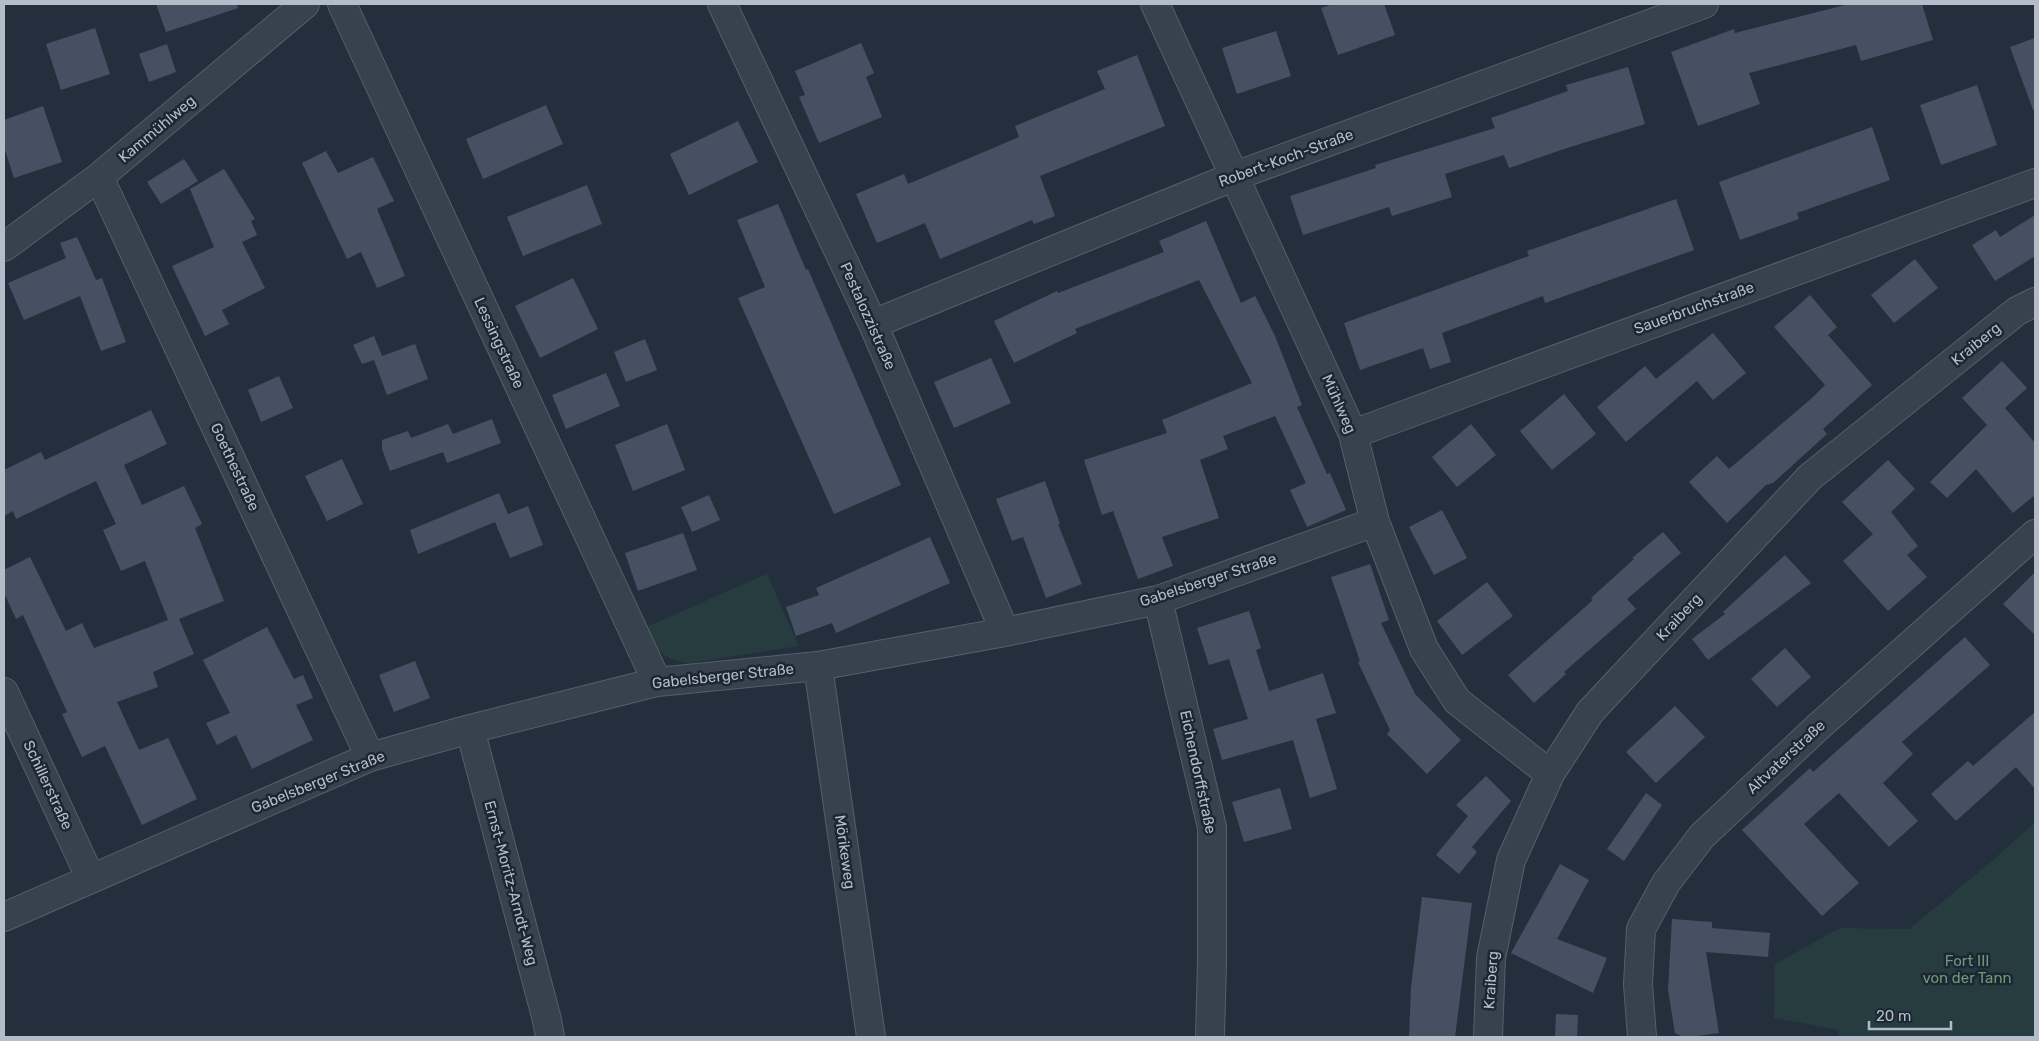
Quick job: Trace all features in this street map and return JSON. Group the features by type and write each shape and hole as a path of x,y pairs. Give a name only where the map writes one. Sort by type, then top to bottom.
{"street":[{"name":"Kammühlweg","path":"4,247 99,177 305,4"},
{"name":"Lessingstraße","path":"342,4 657,682"},
{"name":"Pestalozzistraße","path":"722,4 873,324 1005,632"},
{"name":"Mühlweg","path":"1155,4 1353,434 1375,522 1424,649 1458,701 1550,774"},
{"name":"Robert-Koch-Straße","path":"873,324 1235,176 1704,4"},
{"name":"Goethestraße","path":"99,177 370,757"},
{"name":"Sauerbruchstraße","path":"1353,434 2035,183"},
{"name":"Kraiberg","path":"1488,1037 1491,958 1511,860 1550,774 1590,712 1810,477 2017,311 2035,302"},
{"name":"Gabelsberger Straße","path":"4,917 370,757 470,729 657,682 818,666 1005,632 1158,600 1375,522"},
{"name":"Altvaterstraße","path":"1642,1037 1638,984 1641,929 1666,883 1702,836 1819,726 2035,534"},
{"name":"Eichendorffstraße","path":"1158,600 1212,827 1210,1037"},
{"name":"Mörikeweg","path":"818,666 871,1037"},
{"name":"Schillerstraße","path":"4,692 91,879"},
{"name":"Ernst-Moritz-Arndt-Weg","path":"470,729 548,1020 550,1037"}],"green space":[{"path":"767,574 799,646 690,663 680,662 666,657 662,653 646,627"},
{"name":"Fort III von der Tann","path":"2035,822 2035,1037 1839,1037 1839,1030 1774,1018 1775,964 1840,928 1909,929 1991,862"}],"building":[{"path":"156,4 237,4 238,8 166,32"},
{"path":"1333,4 1384,4 1395,35 1338,55 1321,8"},
{"path":"1849,4 1922,4 1933,40 1861,61 1856,45 1749,73 1760,104 1698,126 1671,52 1734,29 1735,33"},
{"path":"95,28 110,74 61,90 46,44"},
{"path":"1276,31 1291,76 1237,94 1222,48"},
{"path":"2035,38 2035,109 2033,110 2010,47"},
{"path":"861,43 874,73 866,77 882,117 819,143 799,97 805,95 795,71"},
{"path":"167,44 176,72 149,82 139,54"},
{"path":"1137,55 1165,126 1040,176 1055,216 1034,224 1032,220 940,259 925,223 877,243 856,194 904,174 908,184 1019,137 1015,126 1105,89 1097,71"},
{"path":"1628,67 1645,124 1509,168 1504,155 1445,174 1452,197 1392,216 1389,207 1303,235 1290,196 1376,168 1375,165 1495,128 1491,118 1568,91 1566,85"},
{"path":"1977,85 1997,145 1941,165 1920,105"},
{"path":"546,105 563,144 483,179 466,139"},
{"path":"43,106 62,162 14,178 4,147 4,120"},
{"path":"738,121 758,162 689,195 670,154"},
{"path":"1872,127 1890,180 1797,213 1799,219 1740,240 1719,182"},
{"path":"326,151 338,173 373,157 394,201 377,209 405,276 377,288 361,252 347,259 302,163"},
{"path":"184,159 198,181 161,204 147,182"},
{"path":"224,169 255,219 251,221 257,235 242,242 265,288 222,310 229,324 205,336 172,266 214,247 190,189"},
{"path":"587,185 602,224 523,256 507,217"},
{"path":"1676,199 1694,250 1545,303 1543,296 1442,333 1451,362 1430,369 1423,348 1360,370 1344,323 1529,256 1527,251"},
{"path":"778,204 901,485 834,514 738,298 765,287 737,220"},
{"path":"2035,215 2035,256 1995,281 1972,245 1996,230 2000,237"},
{"path":"1206,221 1241,303 1255,296 1275,336 1302,405 1297,407 1327,474 1330,473 1346,510 1307,527 1290,490 1306,483 1275,416 1223,436 1228,449 1200,460 1219,518 1162,537 1173,566 1138,579 1113,511 1102,515 1084,460 1167,433 1162,420 1252,383 1199,280 1075,329 1077,333 1014,363 994,321 1057,291 1058,293 1164,252 1159,241"},
{"path":"77,237 96,280 102,278 126,342 101,351 80,296 24,320 8,283 66,258 60,243"},
{"path":"1915,259 1938,288 1894,323 1871,295"},
{"path":"573,278 598,329 540,358 515,306"},
{"path":"1810,295 1837,327 1828,335 1872,385 1823,429 1827,434 1773,483 1766,485 1727,523 1689,482 1717,456 1729,469 1825,385 1774,327"},
{"path":"1713,333 1746,373 1713,400 1697,381 1626,442 1597,407 1645,366 1656,379"},
{"path":"374,336 382,356 415,344 428,379 387,395 374,360 362,364 353,345"},
{"path":"645,339 657,370 626,382 614,352"},
{"path":"991,358 1011,403 954,428 934,382"},
{"path":"2002,361 2027,388 2005,408 2035,443 2035,495 2013,513 1976,469 1947,498 1930,482 1987,425 1962,398"},
{"path":"606,373 620,406 566,429 552,395"},
{"path":"279,376 293,408 261,422 248,390"},
{"path":"1564,394 1596,434 1552,470 1520,431"},
{"path":"151,410 167,444 124,465 142,505 184,486 202,524 195,528 224,601 179,619 194,654 153,672 158,687 117,702 139,750 168,738 197,799 142,825 105,746 82,757 62,714 67,712 23,615 16,619 4,593 4,570 30,557 66,631 82,623 94,648 168,620 145,561 121,571 103,530 116,524 96,481 16,519 13,511 4,516 4,470 41,452 45,460"},
{"path":"492,419 501,443 447,463 443,452 390,471 382,449 382,440 408,431 411,438 448,424 453,434"},
{"path":"667,424 685,470 633,491 615,445"},
{"path":"1471,424 1496,455 1457,487 1432,457"},
{"path":"342,459 363,504 327,521 305,476"},
{"path":"1888,460 1915,489 1891,512 1918,546 1907,555 1927,577 1888,611 1843,561 1873,534 1842,502"},
{"path":"1045,481 1060,524 1058,524 1082,584 1046,598 1023,537 1012,541 996,499"},
{"path":"499,493 508,514 528,506 543,545 510,558 495,522 418,554 410,530"},
{"path":"709,495 720,520 692,532 681,507"},
{"path":"1442,510 1467,558 1434,575 1409,527"},
{"path":"1663,532 1681,553 1627,599 1636,609 1564,672 1566,674 1534,703 1508,675 1593,600 1591,598 1634,559 1632,558"},
{"path":"683,533 697,570 638,591 625,553"},
{"path":"930,537 950,583 836,633 832,623 796,636 786,607 819,595 816,588"},
{"path":"1785,555 1811,583 1708,660 1692,639 1725,614 1723,612"},
{"path":"1370,564 1389,620 1381,623 1415,694 1461,740 1427,774 1387,734 1390,730 1358,662 1360,661 1331,577"},
{"path":"2035,572 2035,635 2003,604"},
{"path":"1487,582 1513,616 1462,655 1437,621"},
{"path":"1249,611 1261,648 1256,650 1269,691 1323,673 1336,713 1316,719 1337,789 1310,798 1293,740 1222,760 1213,729 1248,719 1229,659 1209,665 1197,628"},
{"path":"267,627 294,679 303,675 313,698 296,705 313,740 252,769 236,735 217,745 206,723 230,713 203,660"},
{"path":"1965,637 1990,665 1902,742 1913,754 1883,783 1918,821 1889,847 1839,793 1804,824 1859,883 1822,916 1742,830 1810,768 1813,772"},
{"path":"1785,648 1811,677 1777,707 1751,679"},
{"path":"415,661 430,698 394,712 379,675"},
{"path":"1675,706 1705,737 1656,783 1626,752"},
{"path":"2035,712 2035,789 2016,767 1956,821 1931,794 1968,761 1973,766"},
{"path":"1486,776 1511,801 1472,847 1477,852 1459,874 1436,855 1468,816 1456,805"},
{"path":"1280,788 1292,829 1244,842 1232,802"},
{"path":"1646,793 1662,805 1624,861 1607,849"},
{"path":"1560,864 1589,880 1557,939 1607,958 1593,993 1511,953"},
{"path":"1422,897 1472,903 1455,1037 1409,1037 1411,987"},
{"path":"1672,919 1712,922 1712,928 1770,933 1768,957 1706,952 1719,1033 1683,1037 1675,1033 1668,990"},
{"path":"1556,1014 1578,1015 1577,1037 1555,1037"}]}
